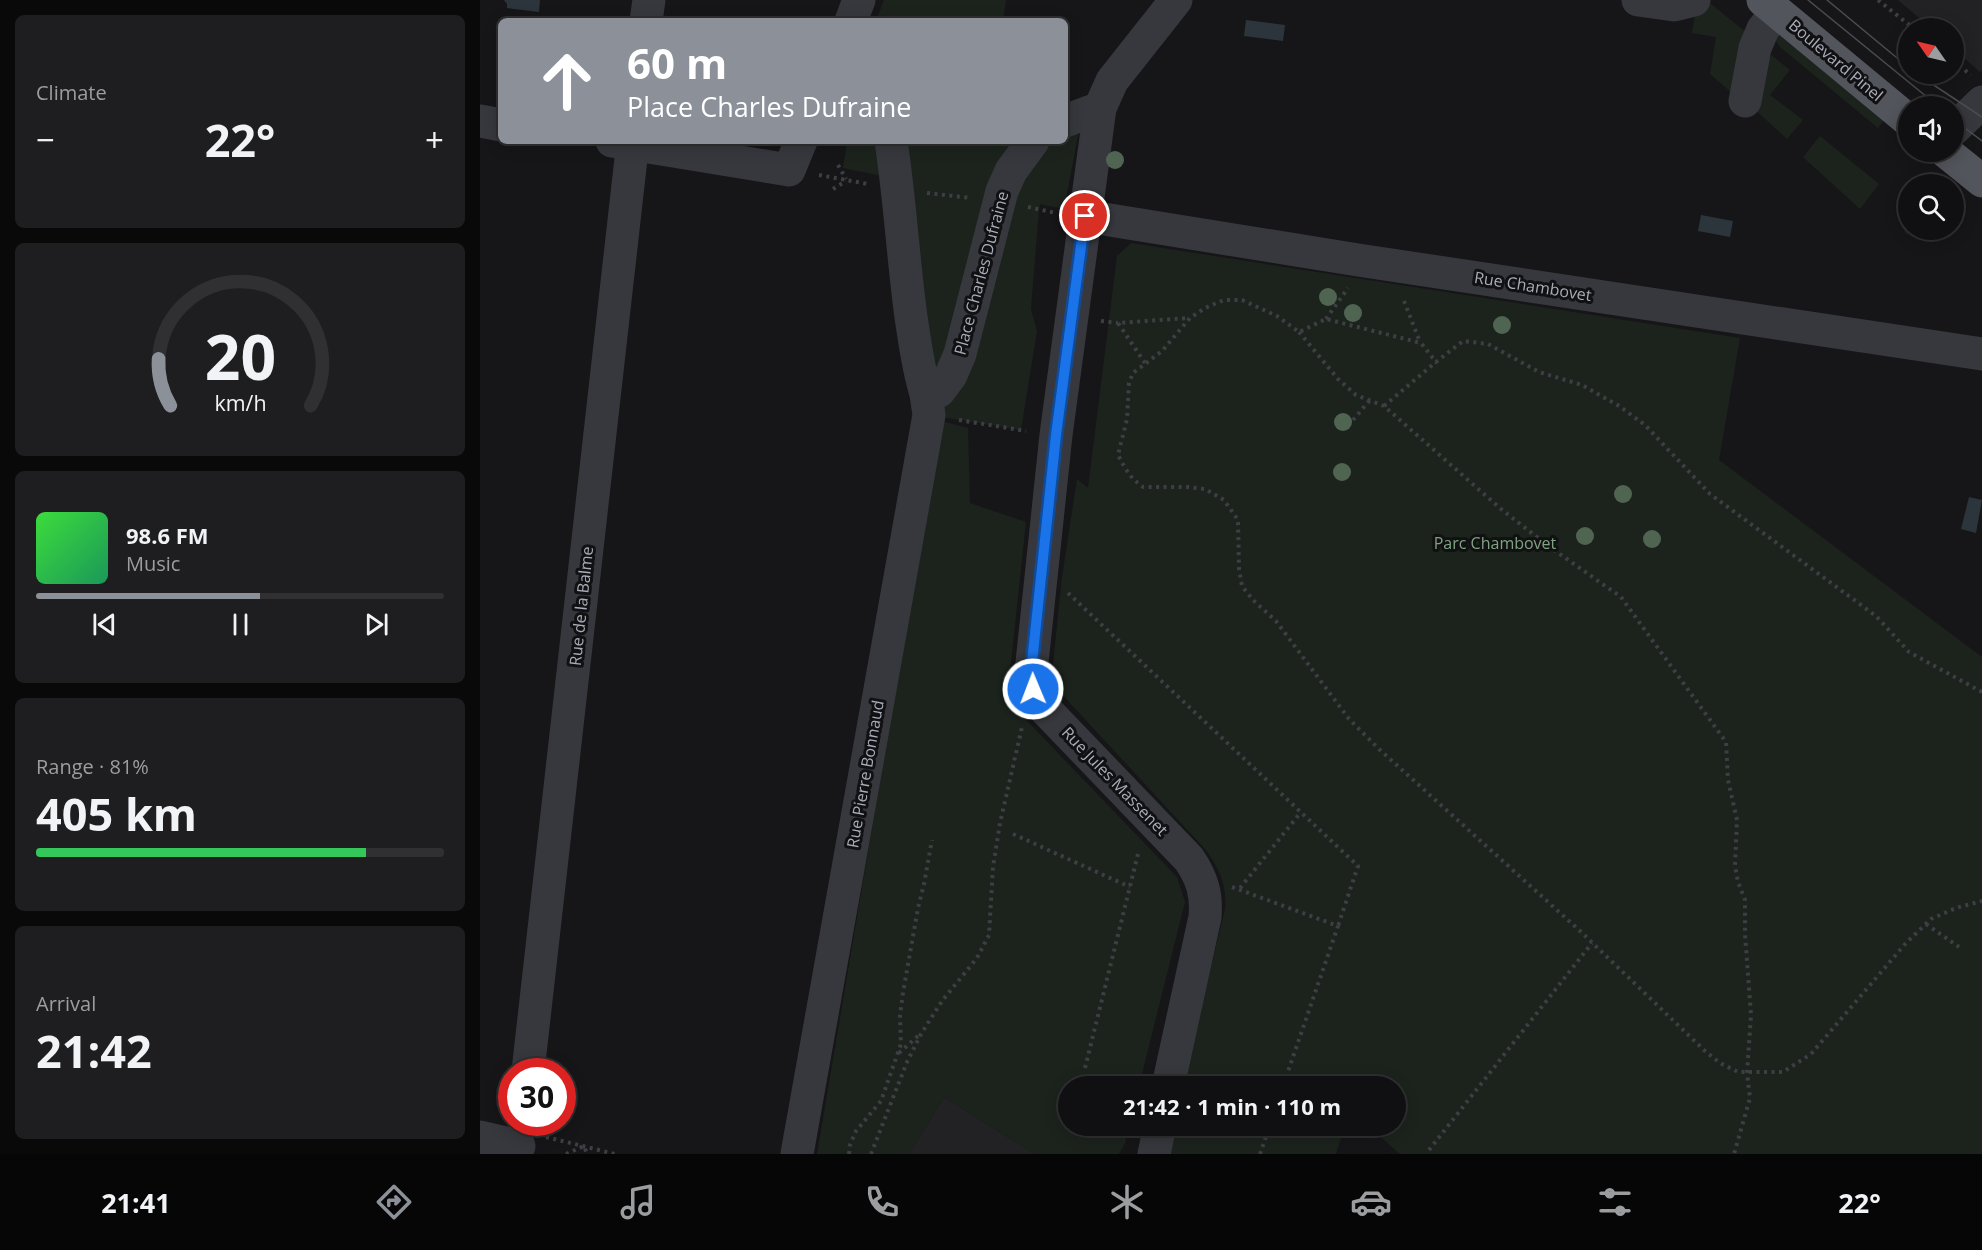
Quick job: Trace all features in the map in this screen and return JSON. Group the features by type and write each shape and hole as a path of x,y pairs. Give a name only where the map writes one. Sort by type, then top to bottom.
{"main road":[{"name":"Boulevard Pinel","path":"1770,6 1898,112"},
{"path":"1962,162 1979,173"}],"street":[{"path":"646,18 649,0"},
{"path":"852,18 859,0"},
{"path":"872,0 874,18"},
{"path":"1056,435 1100,108 1112,81 1176,0"},
{"path":"1638,0 1674,5 1694,0"},
{"path":"1745,101 1755,48 1770,6"},
{"path":"1964,112 1978,90"},
{"path":"1068,120 1100,108"},
{"path":"480,122 498,125"},
{"name":"Rue de la Balme","path":"529,1058 626,144"},
{"path":"652,144 795,155"},
{"path":"891,144 898,189 904,268 919,373 928,405"},
{"name":"Place Charles Dufraine","path":"928,405 951,375 960,354 1002,191 1011,171 1031,144"},
{"name":"Rue Chambovet","path":"1085,216 1369,262 1982,354"},
{"name":"Rue Pierre Bonnaud","path":"797,1154 928,405"},
{"name":"Rue Jules Massenet","path":"1056,435 1031,672 1033,689 1043,707 1189,859 1204,886 1205,917 1170,1076"},
{"path":"1154,1154 1158,1136"},
{"path":"480,1137 524,1139"}],"path":[{"path":"1878,0 1900,18"},
{"path":"1964,74 1978,90"},
{"path":"833,189 846,180 838,165"},
{"path":"920,192 978,199"},
{"path":"1734,1154 1750,1098 1747,1073 1751,1014 1745,900 1735,866 1737,820 1728,780 1726,742 1621,597 1546,545 1501,509 1384,406 1356,395 1338,379 1299,332 1277,316 1242,300 1224,300 1205,308 1190,318 1162,351 1133,373 1129,383 1127,419 1118,455 1133,479 1143,487 1205,489 1224,500 1238,520 1239,569 1242,586 1253,600 1276,621 1349,718 1378,749 1592,943 1720,1063 1738,1072 1747,1073 1784,1072 1811,1054 1906,943 1931,919 1956,908 1982,901"},
{"path":"1404,301 1420,343 1436,362"},
{"path":"1104,321 1118,323 1190,318"},
{"path":"1299,332 1326,319 1420,343"},
{"path":"1118,323 1145,363"},
{"path":"1384,406 1463,341 1488,344 1539,372 1582,384 1645,425 1710,494 1876,616 1909,652 1982,692"},
{"path":"1353,420 1370,400"},
{"path":"928,405 1056,435"},
{"path":"1061,586 1358,866 1286,1076"},
{"path":"871,1154 907,1062 921,1034 942,1001 977,958 989,935 993,867 1016,750 1024,721 1043,707"},
{"path":"1240,888 1301,812"},
{"path":"1085,1068 1140,844 1155,824"},
{"path":"1013,834 1130,887"},
{"path":"849,1154 850,1144 856,1131 881,1101 901,1044 900,1015 903,993 932,840"},
{"path":"1223,885 1240,888 1338,926"},
{"path":"1926,924 1959,947"},
{"path":"1429,1150 1592,943"},
{"path":"897,1054 921,1034"},
{"path":"1260,1154 1266,1136"},
{"path":"524,1139 584,1146 615,1154"},
{"path":"566,1154 584,1146"},
{"path":"584,1146 587,1154"}],"shaded area":[{"path":"504,0 540,0 539,12 507,8"},
{"path":"1898,0 1982,0 1982,70 1980,72 1964,58 1964,18 1919,18"},
{"path":"1246,20 1285,25 1283,41 1244,36"},
{"path":"1701,215 1733,221 1730,237 1698,231"},
{"path":"1969,497 1982,500 1976,533 1961,529"},
{"path":"944,1097 1035,1154 909,1154"}],"green space":[{"path":"884,0 1006,0 1003,18 877,18"},
{"path":"1711,4 1747,33 1733,94 1710,74 1716,37 1692,33 1695,13"},
{"path":"1779,29 1886,117 1878,128 1780,47 1775,40"},
{"path":"1771,55 1790,70 1770,95 1803,120 1787,139 1753,108"},
{"path":"1079,131 1064,209 1040,204 1039,209 1031,309 1037,331 1021,430 929,415 897,179 843,168 847,144 1010,144 1011,147 1030,144 1068,144 1068,133"},
{"path":"1820,136 1879,184 1860,209 1803,157"},
{"name":"Parc Chambovet","path":"1131,243 1740,338 1719,460 1982,657 1982,1154 1400,1154 1380,1136 1406,1136 1406,1076 1184,1076 1225,909 1225,892 1221,877 1204,848 1058,690 1052,674 1062,577 1077,479 1088,488 1117,256"},
{"path":"941,421 968,428 970,503 1026,522 1007,700 1177,877 1185,902 1142,1076 1058,1076 1058,1136 1127,1136 1119,1154 1035,1154 944,1097 909,1154 817,1154"},
{"path":"1172,1136 1342,1136 1336,1154 1169,1154"}],"tram line":[{"path":"1808,0 1926,96"},
{"path":"1827,0 1898,59"},
{"path":"1932,84 1982,117"},
{"path":"1964,127 1982,141"}],"route":[{"path":"1033,689 1031,672 1056,435 1085,216"}]}
